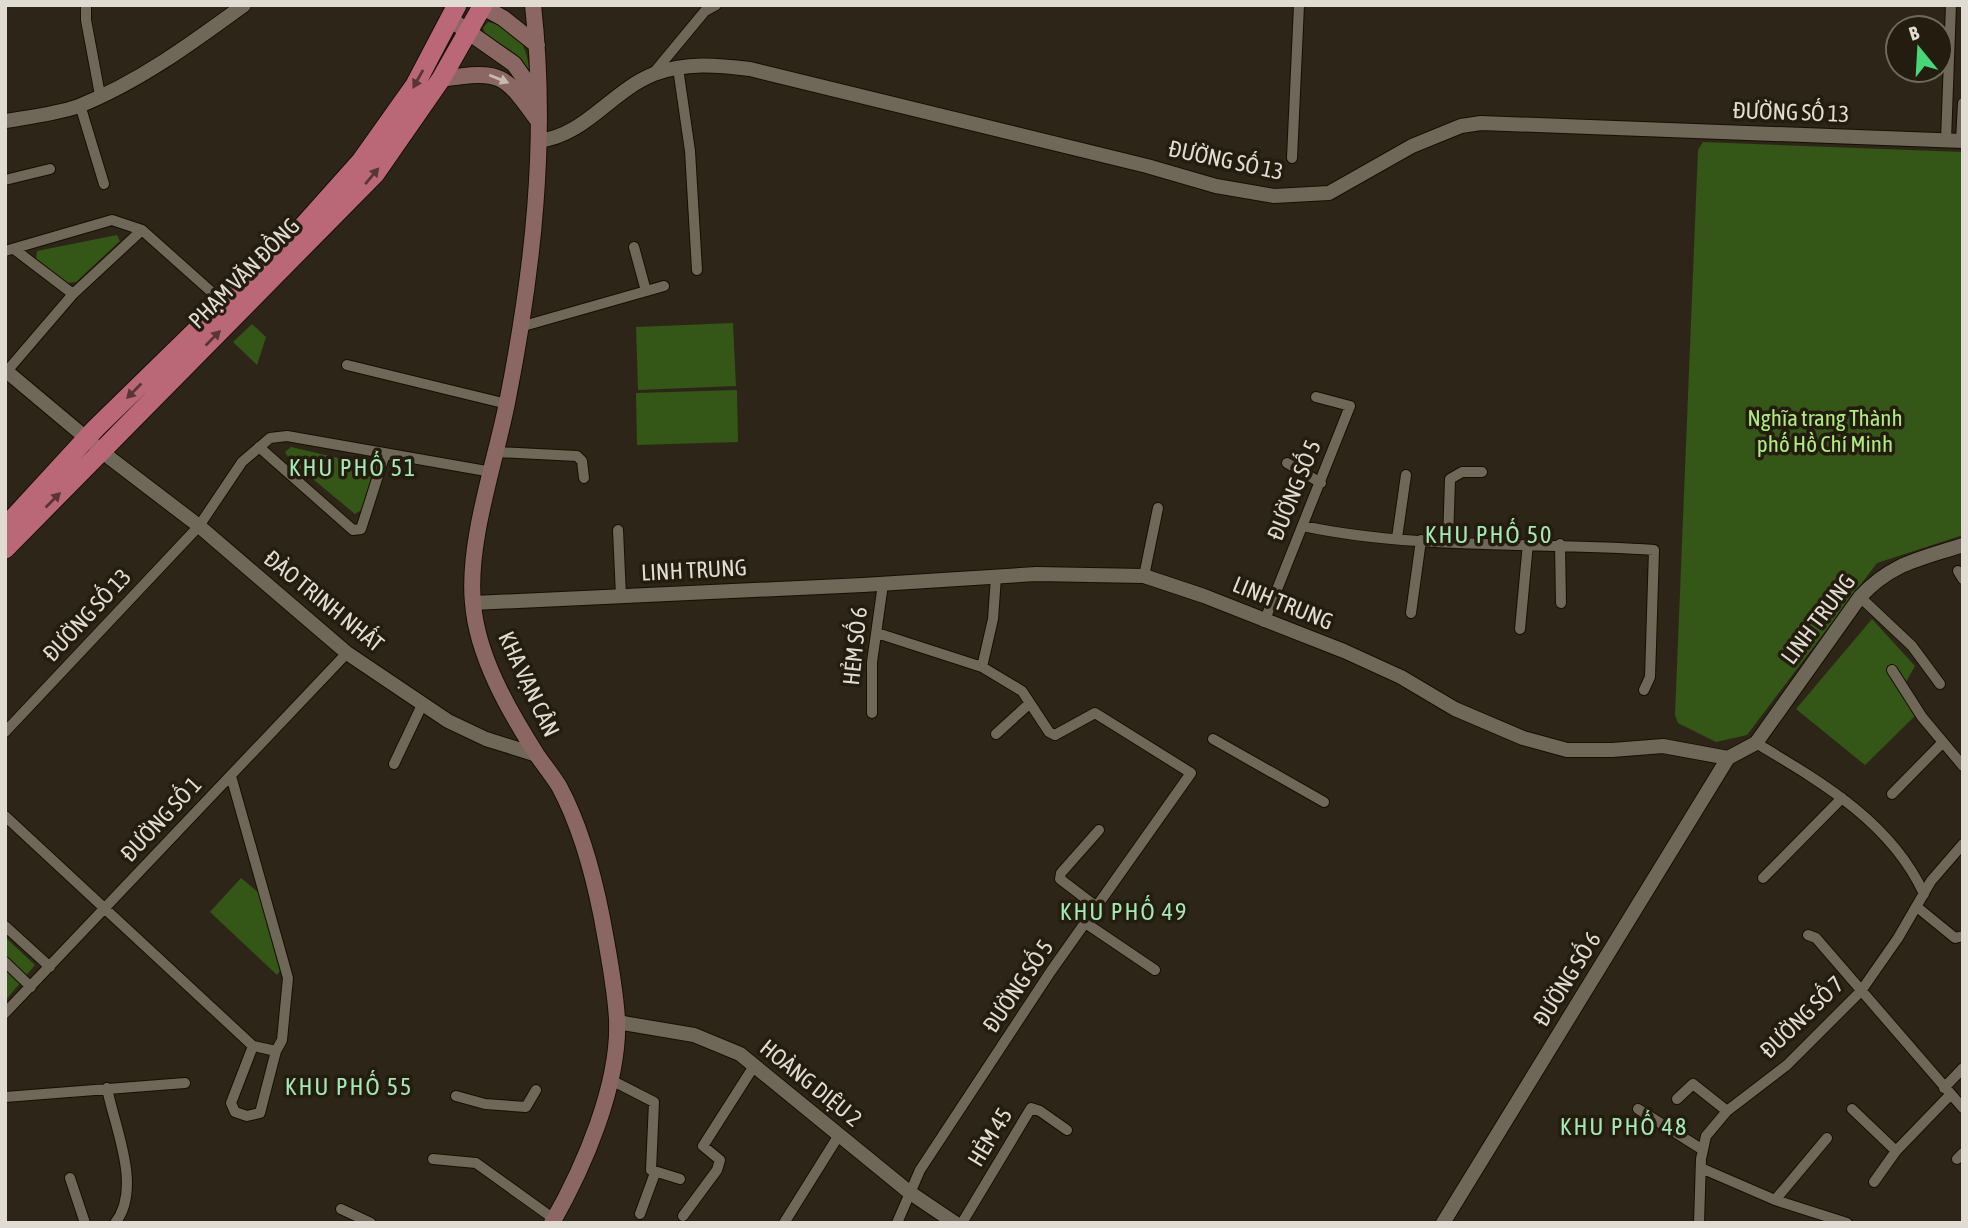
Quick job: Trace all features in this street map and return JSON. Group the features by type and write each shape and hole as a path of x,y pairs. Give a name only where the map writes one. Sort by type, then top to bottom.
{"highway":[{"name":"PHẠM VĂN ĐỒNG","path":"5,527 340,213 375,174 441,79 469,34 481,6"},
{"name":"PHẠM VĂN ĐỒNG","path":"5,549 94,444 361,162 415,85 454,12"}],"main road":[{"name":"KHA VẠN CÂN","path":"533,5 540,102 536,221 507,404 479,531 472,603 494,674 537,755 573,811 594,877 617,1022 600,1118 577,1176 553,1221"},
{"path":"481,6 514,25 537,45"},
{"path":"454,12 469,34 514,64 540,102"},
{"path":"441,79 475,74 496,76 516,90 539,122"}],"street":[{"path":"86,5 86,20 100,95"},
{"path":"652,75 705,11 716,5"},
{"path":"1292,158 1299,5"},
{"path":"1946,140 1951,5"},
{"path":"5,121 80,105 152,70 236,8"},
{"name":"ĐƯỜNG SỐ 13","path":"538,141 565,135 652,75 678,68 711,64 750,69 1147,166 1216,186 1274,196 1329,193 1412,146 1461,126 1481,123 1962,141"},
{"path":"678,68 690,151 697,270"},
{"path":"1962,141 1963,103"},
{"path":"80,105 104,184"},
{"path":"5,180 50,169"},
{"path":"10,250 112,220 142,230 225,304"},
{"path":"6,370 73,294 142,230"},
{"path":"634,247 646,291"},
{"path":"10,250 73,294"},
{"path":"520,327 664,286"},
{"path":"347,365 507,404"},
{"name":"ĐÀO TRINH NHẤT","path":"6,370 94,444 199,526 347,653 422,705 486,739 537,755"},
{"name":"ĐƯỜNG SỐ 5","path":"1264,622 1350,406 1316,397"},
{"path":"385,454 361,529 353,530 259,447 270,438 287,436 492,472"},
{"name":"ĐƯỜNG SỐ 13","path":"5,732 199,526 242,462 259,447"},
{"path":"496,452 577,456 582,461 584,478"},
{"path":"1287,463 1321,483"},
{"path":"1448,542 1450,479 1462,472 1482,472"},
{"path":"1397,538 1406,475"},
{"path":"1144,576 1158,508"},
{"path":"1303,526 1340,534 1448,542 1560,544 1654,550 1650,677 1644,690"},
{"path":"618,530 621,596"},
{"path":"1411,613 1422,540"},
{"path":"1520,629 1528,543"},
{"path":"1560,544 1561,603"},
{"name":"LINH TRUNG","path":"472,603 883,584 1036,574 1144,576 1204,596 1367,662 1455,709 1522,738 1567,750 1663,746 1728,758 1756,743 1860,597 1878,577 1898,566 1963,545"},
{"path":"982,667 993,619 996,577"},
{"name":"HẺM SỐ 6","path":"872,713 872,662 883,584"},
{"path":"1860,597 1912,646 1940,684"},
{"path":"877,633 982,667 1022,691 1030,703 996,734"},
{"name":"ĐƯỜNG SỐ 1","path":"5,1013 347,653"},
{"path":"1892,670 1922,717 1963,766"},
{"name":"ĐƯỜNG SỐ 5","path":"897,1223 920,1170 1051,971 1087,924 1191,773 1095,713 1055,735 1049,732 1030,703"},
{"path":"394,764 422,705"},
{"path":"1213,739 1324,802"},
{"path":"1756,743 1842,797 1895,846 1911,867 1924,894"},
{"path":"1892,793 1942,743"},
{"name":"ĐƯỜNG SỐ 6","path":"1443,1223 1728,758"},
{"path":"231,776 288,978 282,1040 276,1051 260,1113 247,1116 235,1112 232,1103 253,1046"},
{"path":"1763,878 1842,797"},
{"path":"5,816 253,1046 276,1051"},
{"path":"1098,908 1060,878 1061,873 1099,830"},
{"name":"ĐƯỜNG SỐ 7","path":"1699,1223 1701,1168 1706,1136 1727,1111 1787,1065 1861,991 1924,894 1963,844"},
{"path":"1917,907 1955,938 1963,936"},
{"path":"1087,924 1155,970"},
{"path":"5,926 50,967"},
{"path":"1808,935 1816,938 1963,1108"},
{"path":"5,962 31,987"},
{"name":"HOÀNG DIỆU 2","path":"617,1022 694,1035 740,1054 909,1192 955,1223"},
{"path":"683,1216 717,1170 720,1160 703,1146 754,1066"},
{"path":"1874,1182 1896,1151 1947,1092 1963,1068"},
{"path":"609,1079 654,1102 650,1164 655,1173 680,1179"},
{"path":"5,1097 185,1083"},
{"path":"1677,1099 1693,1084 1727,1111"},
{"path":"107,1088 113,1119 123,1146 127,1178 127,1191 115,1223"},
{"path":"456,1096 485,1104 527,1107 537,1090"},
{"name":"HẺM 45","path":"962,1223 1031,1108 1040,1111 1067,1130"},
{"path":"1638,1109 1703,1150"},
{"path":"1853,1110 1896,1151"},
{"path":"785,1223 839,1135"},
{"path":"1775,1200 1827,1138"},
{"path":"433,1159 476,1163 553,1221"},
{"path":"1701,1168 1775,1200 1847,1223"},
{"path":"640,1214 655,1173"},
{"path":"70,1178 85,1223"},
{"path":"341,1209 370,1223"}],"green space":[{"path":"488,22 508,29 521,41 531,79 517,55 485,33 483,28"},
{"name":"Nghĩa trang Thành phố Hồ Chí Minh","path":"1703,142 1963,152 1963,535 1877,563 1747,735 1716,742 1678,723 1675,715 1698,150"},
{"path":"117,235 120,241 76,282 67,283 36,260 37,251"},
{"path":"733,323 736,386 638,390 636,327"},
{"path":"252,324 266,337 257,365 233,342"},
{"path":"737,390 738,442 637,445 636,393"},
{"path":"291,447 372,466 366,507 355,514 290,460 285,452"},
{"path":"1872,619 1915,666 1906,682 1921,710 1865,765 1796,709"},
{"path":"241,878 259,893 280,971 277,975 210,912"},
{"path":"5,937 35,965 5,1001"}],"district":[{"name":"KHU PHỐ 51","path":"353,468"},
{"name":"KHU PHỐ 50","path":"1489,535"},
{"name":"KHU PHỐ 49","path":"1124,912"},
{"name":"KHU PHỐ 55","path":"349,1087"},
{"name":"KHU PHỐ 48","path":"1624,1127"}]}
